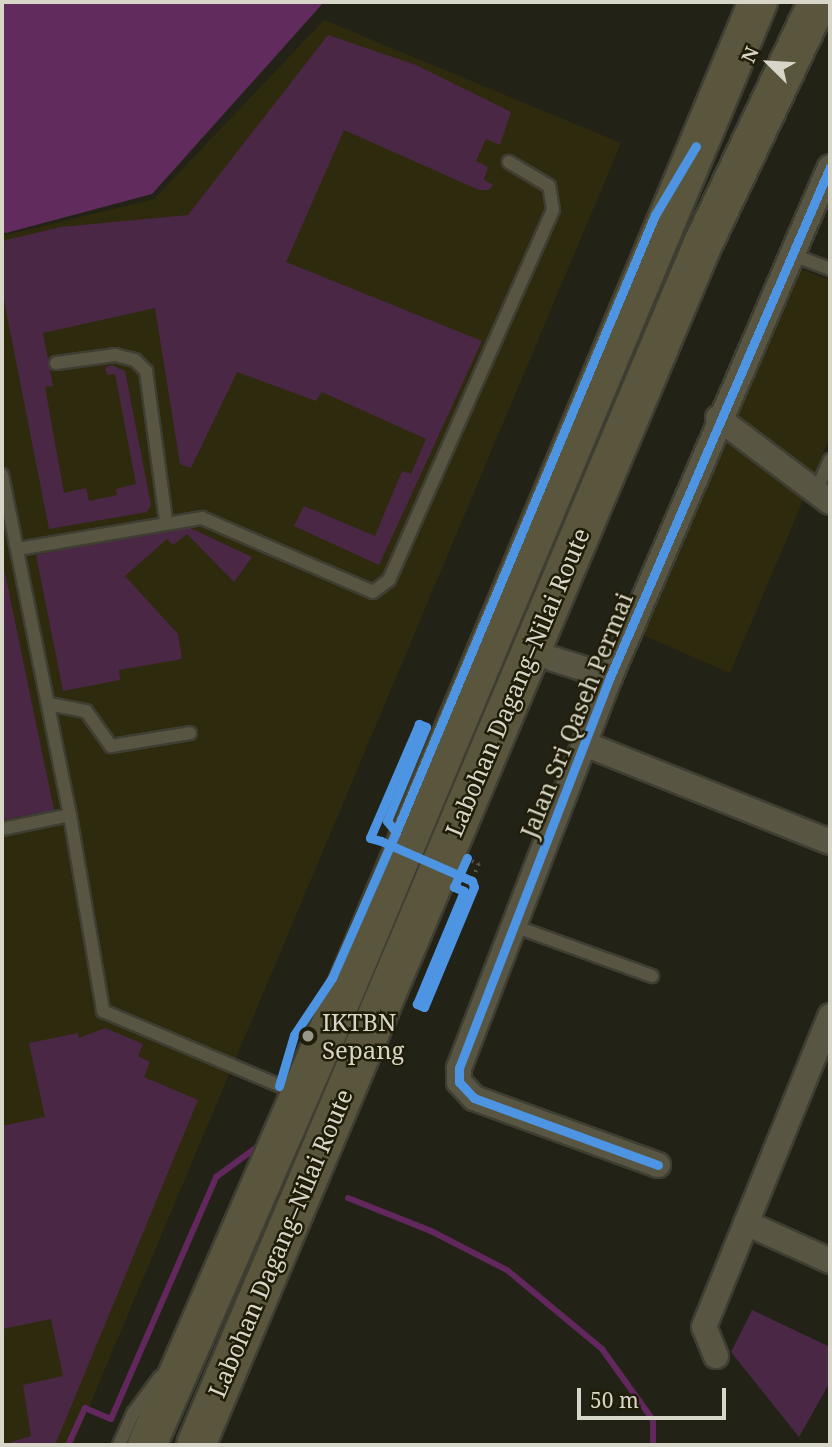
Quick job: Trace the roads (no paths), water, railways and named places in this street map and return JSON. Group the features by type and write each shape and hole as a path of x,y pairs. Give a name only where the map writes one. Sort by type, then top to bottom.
{"main road":[{"path":"696,146 747,2"},
{"name":"Labohan Dagang–Nilai Route","path":"148,1445 297,1094 323,1042 758,2"},
{"path":"742,159 796,2"},
{"name":"Labohan Dagang–Nilai Route","path":"196,1445 550,600 742,159 818,2"},
{"path":"505,706 524,680 553,659 550,600"}],"street":[{"name":"Jalan Sri Qaseh Permai","path":"658,1165 474,1098 459,1082 459,1068 510,925 610,677 718,418 830,166"},
{"path":"718,418 823,496"},
{"path":"553,659 610,677"},
{"path":"585,744 830,842"},
{"path":"716,1356 704,1327 746,1223 824,1050 830,1016"},
{"path":"746,1223 830,1261"}],"lane":[{"path":"18,549 202,518 373,592 389,580 553,210 549,186 509,162"},
{"path":"790,254 830,269"},
{"path":"56,363 115,355 135,360 146,371 166,522"},
{"path":"823,496 830,460"},
{"path":"2,475 71,815 103,1011 297,1094"},
{"path":"49,704 86,711 111,747 190,733"},
{"path":"2,829 71,815"},
{"path":"510,925 652,976"},
{"path":"119,1445 134,1412 197,1327"}],"waterway":[{"path":"68,1445 85,1408 111,1419 216,1177 257,1147"},
{"path":"348,1198 431,1231 507,1270 602,1349 653,1420 653,1445"}],"place":[{"name":"IKTBN Sepang","path":"308,1036"}]}
